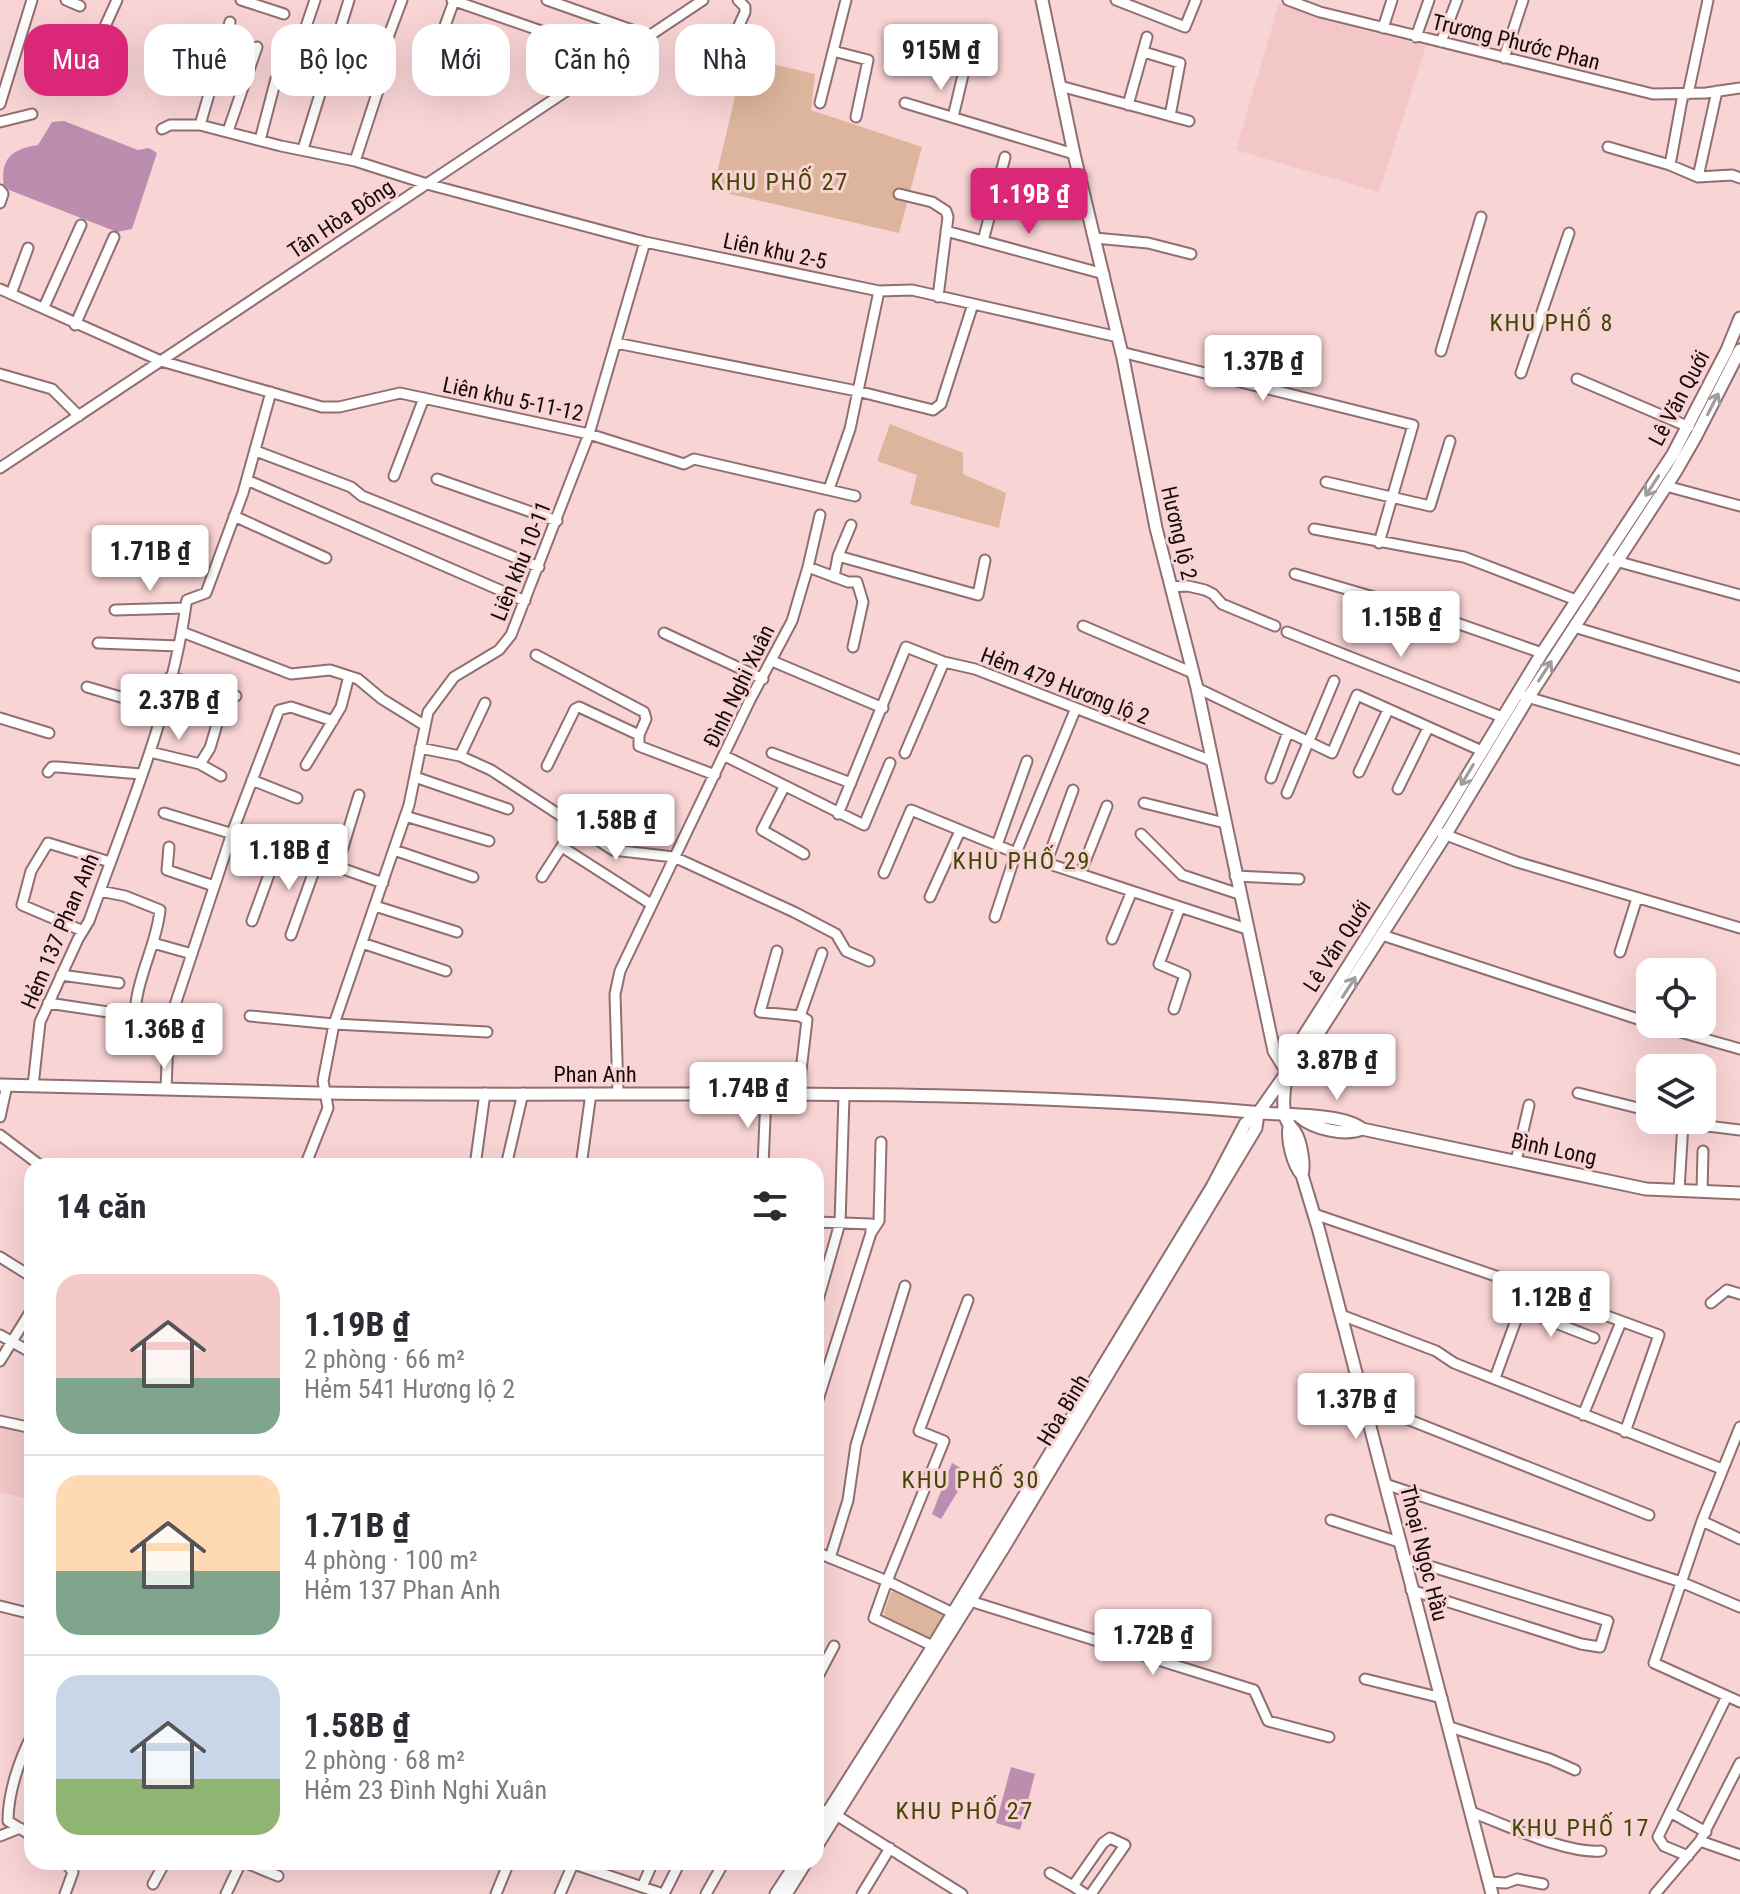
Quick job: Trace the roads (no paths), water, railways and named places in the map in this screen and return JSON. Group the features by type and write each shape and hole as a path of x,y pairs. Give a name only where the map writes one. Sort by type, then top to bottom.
{"main road":[{"name":"Hương lộ 2","path":"1042,0 1074,154 1118,337 1156,528 1197,688 1274,1051 1287,1072"},
{"name":"Lê Văn Quới","path":"1287,1072 1293,1053 1440,832 1502,717 1522,696 1542,653 1689,427 1740,318"},
{"name":"Lê Văn Quới","path":"1287,1072 1302,1059 1382,935 1522,696 1574,627 1666,486 1696,436 1740,350"},
{"name":"Hòa Bình","path":"824,1831 937,1648 970,1601 1212,1187 1245,1124 1259,1112 1287,1072"},
{"name":"Thoại Ngọc Hầu","path":"1287,1072 1284,1114 1291,1146 1314,1214 1490,1888"},
{"name":"Phan Anh","path":"4,1085 326,1093 1063,1099 1284,1114"},
{"name":"Bình Long","path":"1284,1114 1300,1117 1312,1115 1355,1123 1362,1129 1646,1189 1740,1193"},
{"name":"Hòa Bình","path":"937,1648 953,1613 1089,1398"},
{"name":"Hòa Bình","path":"824,1823 833,1813"},
{"path":"776,1894 792,1870"},
{"path":"786,1894 801,1870"}],"street":[{"path":"1,99 32,0"},
{"path":"66,0 80,6"},
{"path":"106,24 117,0"},
{"path":"241,0 284,14"},
{"path":"307,24 315,0"},
{"path":"303,149 349,0"},
{"path":"355,161 387,63 381,56 402,0"},
{"path":"445,24 453,0 526,26"},
{"path":"547,0 615,24"},
{"name":"Tân Hòa Đông","path":"659,29 703,0"},
{"path":"738,0 745,7 740,24"},
{"path":"820,103 846,0"},
{"path":"1116,0 1185,27 1196,0"},
{"path":"1151,13 1156,0"},
{"name":"Trương Phước Phan","path":"1288,0 1320,12 1416,37 1653,94 1740,88"},
{"path":"1383,28 1392,0"},
{"path":"1416,37 1429,0"},
{"path":"1441,42 1457,0"},
{"path":"1504,58 1523,0"},
{"path":"1670,165 1708,0"},
{"path":"200,125 230,22"},
{"path":"1128,105 1147,37"},
{"path":"228,131 257,47"},
{"path":"833,51 868,60 856,117"},
{"path":"1144,52 1180,63 1170,116"},
{"path":"953,117 963,75"},
{"path":"1060,86 1189,121"},
{"path":"1698,177 1717,91"},
{"path":"260,140 272,96"},
{"name":"Tân Hòa Đông","path":"0,468 558,96"},
{"path":"905,103 1074,154"},
{"path":"0,122 32,114"},
{"name":"Liên khu 2-5","path":"162,129 170,125 200,125 228,131 355,161 427,184 645,242 879,291 912,290 1118,337"},
{"path":"1608,147 1670,165 1698,177 1732,175 1740,178"},
{"path":"983,241 1005,157"},
{"path":"0,190 0,203"},
{"path":"899,194 941,207 948,217 938,297"},
{"path":"1441,351 1481,217"},
{"path":"44,307 81,225"},
{"path":"946,231 1104,274"},
{"path":"1521,373 1569,233"},
{"path":"75,325 114,237"},
{"path":"1095,238 1148,243 1191,254"},
{"name":"Liên khu 10-11","path":"308,1158 328,1108 323,1081 334,1024 405,816 428,712 454,677 499,650 511,635 589,434 645,242"},
{"path":"11,294 28,248"},
{"name":"Liên khu 5-11-12","path":"0,289 161,361 322,407 339,407 400,393 589,434 684,464 694,459 855,496"},
{"path":"829,489 850,429 879,291"},
{"path":"616,343 857,391 933,410 941,404 973,304"},
{"path":"1121,352 1413,425 1379,543"},
{"path":"0,374 52,389 79,416"},
{"path":"1577,379 1689,427"},
{"path":"115,610 185,608 187,600 206,593 247,480 271,392"},
{"path":"394,476 424,398"},
{"path":"1326,482 1430,506 1450,441"},
{"path":"256,451 351,487 362,496 539,567"},
{"path":"437,479 557,521"},
{"path":"247,480 525,601"},
{"path":"1666,486 1740,506"},
{"name":"Đình Nghi Xuân","path":"618,1094 617,982 626,956 792,621 820,515"},
{"path":"234,516 326,558"},
{"path":"834,577 838,556 851,525"},
{"path":"1314,529 1464,557 1576,600"},
{"path":"838,556 978,595 985,560"},
{"path":"1605,557 1740,595"},
{"path":"808,567 857,582 863,602 853,647"},
{"path":"1295,574 1425,612 1542,653"},
{"path":"1171,587 1188,586 1205,590 1222,604 1275,626"},
{"name":"Hẻm 137 Phan Anh","path":"33,1086 40,1022 89,921 150,752 179,646 185,608"},
{"path":"1083,626 1193,673"},
{"path":"1574,627 1740,677"},
{"path":"182,632 291,674 330,670 358,679 382,699 424,725"},
{"path":"1287,632 1502,717"},
{"path":"664,633 763,679"},
{"path":"98,643 179,646"},
{"name":"Hẻm 479 Hương lộ 2","path":"883,708 906,647 944,662 975,669 1212,761"},
{"path":"536,655 644,712 646,719 639,735 639,746 715,775"},
{"path":"772,661 883,708 838,814"},
{"path":"905,753 944,662"},
{"path":"306,765 341,707 349,676"},
{"path":"170,677 236,696"},
{"path":"1287,793 1334,681"},
{"path":"87,687 161,709"},
{"path":"1197,688 1332,753 1357,695 1482,751"},
{"path":"1522,696 1740,760"},
{"path":"460,756 485,703"},
{"path":"166,1089 168,1038 175,1005 232,833 279,710 291,707 333,721"},
{"path":"547,766 575,709 585,708 639,735"},
{"path":"995,917 1016,853 1076,708"},
{"path":"1359,772 1388,710"},
{"path":"200,764 210,748 220,714"},
{"path":"0,718 49,733"},
{"path":"1398,789 1428,728"},
{"path":"1271,778 1288,732"},
{"path":"420,748 460,756 491,770 613,850 674,857 836,934 846,951 869,961"},
{"path":"150,752 200,764 221,776"},
{"path":"772,753 851,783"},
{"path":"725,756 864,825 890,763"},
{"path":"997,845 1027,761"},
{"path":"48,772 52,767 58,767 141,774"},
{"path":"415,777 508,809"},
{"path":"252,780 297,798"},
{"path":"784,787 762,830 804,854"},
{"path":"1047,861 1073,790"},
{"path":"337,867 359,795"},
{"path":"1144,803 1225,823"},
{"path":"1080,874 1107,806"},
{"path":"884,873 909,811 913,811 1016,853 1247,929"},
{"path":"164,813 383,883"},
{"path":"405,816 489,841"},
{"path":"542,877 575,826"},
{"path":"930,897 960,831"},
{"path":"1440,832 1517,862 1740,928"},
{"path":"1141,834 1182,875 1239,894"},
{"path":"83,931 22,905 31,871 48,843 110,862"},
{"path":"169,847 167,870 214,886"},
{"path":"562,847 651,904"},
{"path":"252,921 278,850"},
{"path":"394,850 473,877"},
{"path":"291,935 318,860"},
{"path":"1235,876 1299,879"},
{"path":"100,891 125,896 160,910 136,1003"},
{"path":"1112,939 1132,891"},
{"path":"1620,952 1637,898"},
{"path":"375,906 457,932"},
{"path":"1174,1009 1185,975 1159,964 1180,907"},
{"path":"1382,935 1636,1019"},
{"path":"153,943 192,954"},
{"path":"362,943 446,971"},
{"path":"777,951 760,1012 800,1016 807,1020 798,1096"},
{"path":"800,1016 822,953"},
{"path":"61,975 119,983"},
{"path":"48,1003 128,1015"},
{"path":"250,1016 487,1032"},
{"path":"1701,1038 1740,1049"},
{"path":"0,1117 4,1085"},
{"path":"476,1158 485,1093"},
{"path":"508,1158 523,1093"},
{"path":"582,1158 591,1093"},
{"path":"1578,1093 1636,1108"},
{"path":"763,1158 766,1095"},
{"path":"824,1279 840,1223 844,1096"},
{"path":"1516,1161 1529,1105"},
{"path":"1716,1126 1740,1130"},
{"path":"1679,1190 1681,1134"},
{"path":"0,1135 30,1158"},
{"path":"824,1381 871,1233 879,1221 881,1142"},
{"path":"1702,1191 1703,1151"},
{"path":"1314,1214 1659,1335 1625,1432"},
{"path":"824,1222 871,1224 871,1233"},
{"path":"0,1257 24,1272"},
{"path":"830,1558 848,1500 856,1445 905,1286"},
{"path":"1495,1378 1528,1287"},
{"path":"1711,1303 1727,1290 1740,1294"},
{"path":"937,1648 874,1618 944,1441 919,1431 968,1300"},
{"path":"1520,1309 1594,1338"},
{"path":"1341,1315 1722,1469"},
{"path":"0,1361 24,1322"},
{"path":"1583,1415 1621,1322"},
{"path":"0,1335 24,1349"},
{"path":"824,1367 828,1368"},
{"path":"1364,1402 1649,1515"},
{"path":"0,1421 24,1426"},
{"path":"1740,1427 1702,1521 1654,1663 1740,1702"},
{"path":"1385,1484 1681,1582 1740,1607"},
{"path":"1331,1520 1399,1542"},
{"path":"1702,1521 1740,1539"},
{"path":"824,1555 953,1613"},
{"path":"1403,1558 1608,1621 1600,1647 1581,1644 1411,1590"},
{"path":"970,1601 1254,1690 1268,1721 1329,1737"},
{"path":"0,1606 24,1612"},
{"path":"824,1665 834,1646"},
{"path":"1365,1679 1442,1698"},
{"path":"1688,1856 1658,1841 1659,1834 1727,1696"},
{"path":"1450,1727 1575,1770"},
{"path":"24,1753 8,1809 8,1821 24,1831"},
{"path":"1655,1894 1703,1836 1740,1763"},
{"path":"824,1810 833,1813 962,1894"},
{"path":"1471,1812 1564,1846 1585,1852 1601,1851"},
{"path":"1670,1812 1703,1836 1740,1855"},
{"path":"0,1836 20,1828"},
{"path":"1050,1873 1073,1886 1088,1894 1125,1845 1110,1838 1103,1843 1073,1886"},
{"path":"862,1894 890,1848"},
{"path":"65,1894 71,1870"},
{"path":"153,1884 161,1870"},
{"path":"226,1894 238,1870"},
{"path":"263,1870 278,1876"},
{"path":"496,1894 506,1870"},
{"path":"560,1894 568,1870"},
{"path":"591,1870 664,1894 676,1870"},
{"path":"642,1887 649,1870"},
{"path":"706,1894 720,1870"},
{"path":"1490,1888 1517,1879 1543,1884"},
{"path":"941,1894 947,1884"}],"district":[{"name":"KHU PHỐ 27","path":"780,182"},
{"name":"KHU PHỐ 8","path":"1552,323"},
{"name":"KHU PHỐ 29","path":"1022,861"},
{"name":"KHU PHỐ 30","path":"971,1480"},
{"name":"KHU PHỐ 27","path":"965,1811"},
{"name":"KHU PHỐ 17","path":"1581,1828"}]}
